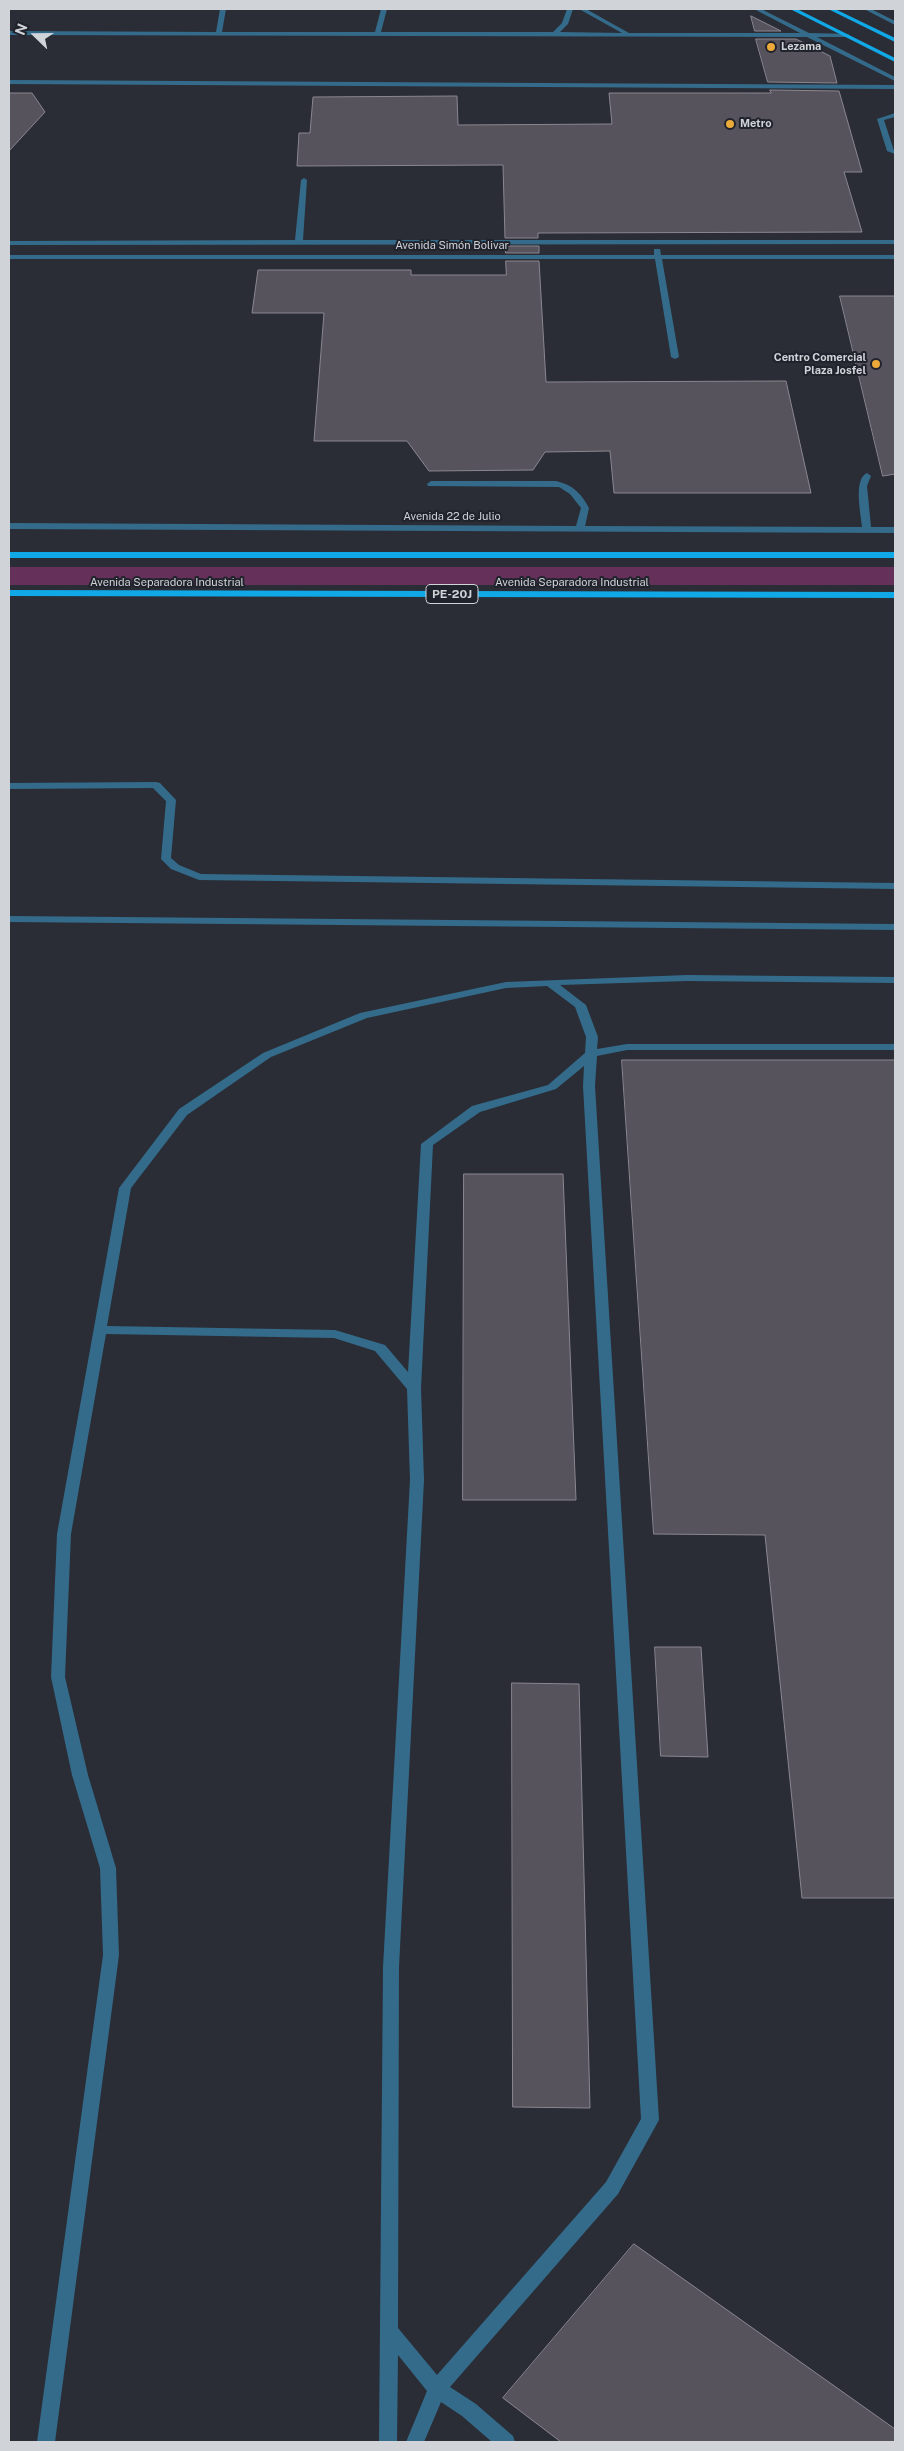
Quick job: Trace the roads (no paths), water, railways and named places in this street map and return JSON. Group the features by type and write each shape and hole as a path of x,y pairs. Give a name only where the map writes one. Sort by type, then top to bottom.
{"main road":[{"path":"793,9 895,60"},
{"path":"831,9 895,40"},
{"path":"9,555 895,555"},
{"name":"Avenida Separadora Industrial","path":"9,594 895,595"}],"street":[{"path":"219,33 223,9"},
{"path":"378,34 384,9"},
{"path":"555,34 565,24 570,9"},
{"path":"582,9 628,34"},
{"path":"757,9 895,79"},
{"path":"866,9 895,23"},
{"path":"9,33 847,35"},
{"path":"9,82 895,87"},
{"path":"895,116 880,119 890,151 895,152"},
{"path":"298,242 304,180"},
{"path":"656,242 675,358"},
{"name":"Avenida Simón Bolivar","path":"9,243 895,242"},
{"name":"Avenida Simón Bolivar","path":"9,257 658,258 811,261 895,256"},
{"path":"866,476 863,486 867,530"},
{"path":"431,484 556,484 567,486 576,493 585,508 580,529"},
{"name":"Avenida 22 de Julio","path":"9,526 895,530"},
{"path":"9,786 156,785 171,800 166,859 175,867 199,877 895,886"},
{"path":"9,919 895,927"},
{"path":"46,2442 110,1955 108,1868 80,1775 58,1677 64,1534 125,1188 183,1112 267,1055 364,1015 506,985 549,982 687,978 895,980"},
{"path":"415,2442 437,2389 612,2188 650,2120 589,1086 592,1036 580,1005 549,982"},
{"path":"388,2442 391,1968 417,1480 414,1388 427,1144 476,1109 552,1087 591,1054 627,1047 895,1047"},
{"path":"99,1330 335,1334 380,1348 414,1388"},
{"path":"390,2332 437,2389 469,2410 506,2442"}],"place":[{"name":"Lezama","path":"771,47"},
{"name":"Metro","path":"730,124"},
{"name":"Centro Comercial Plaza Josfel","path":"876,364"}]}
